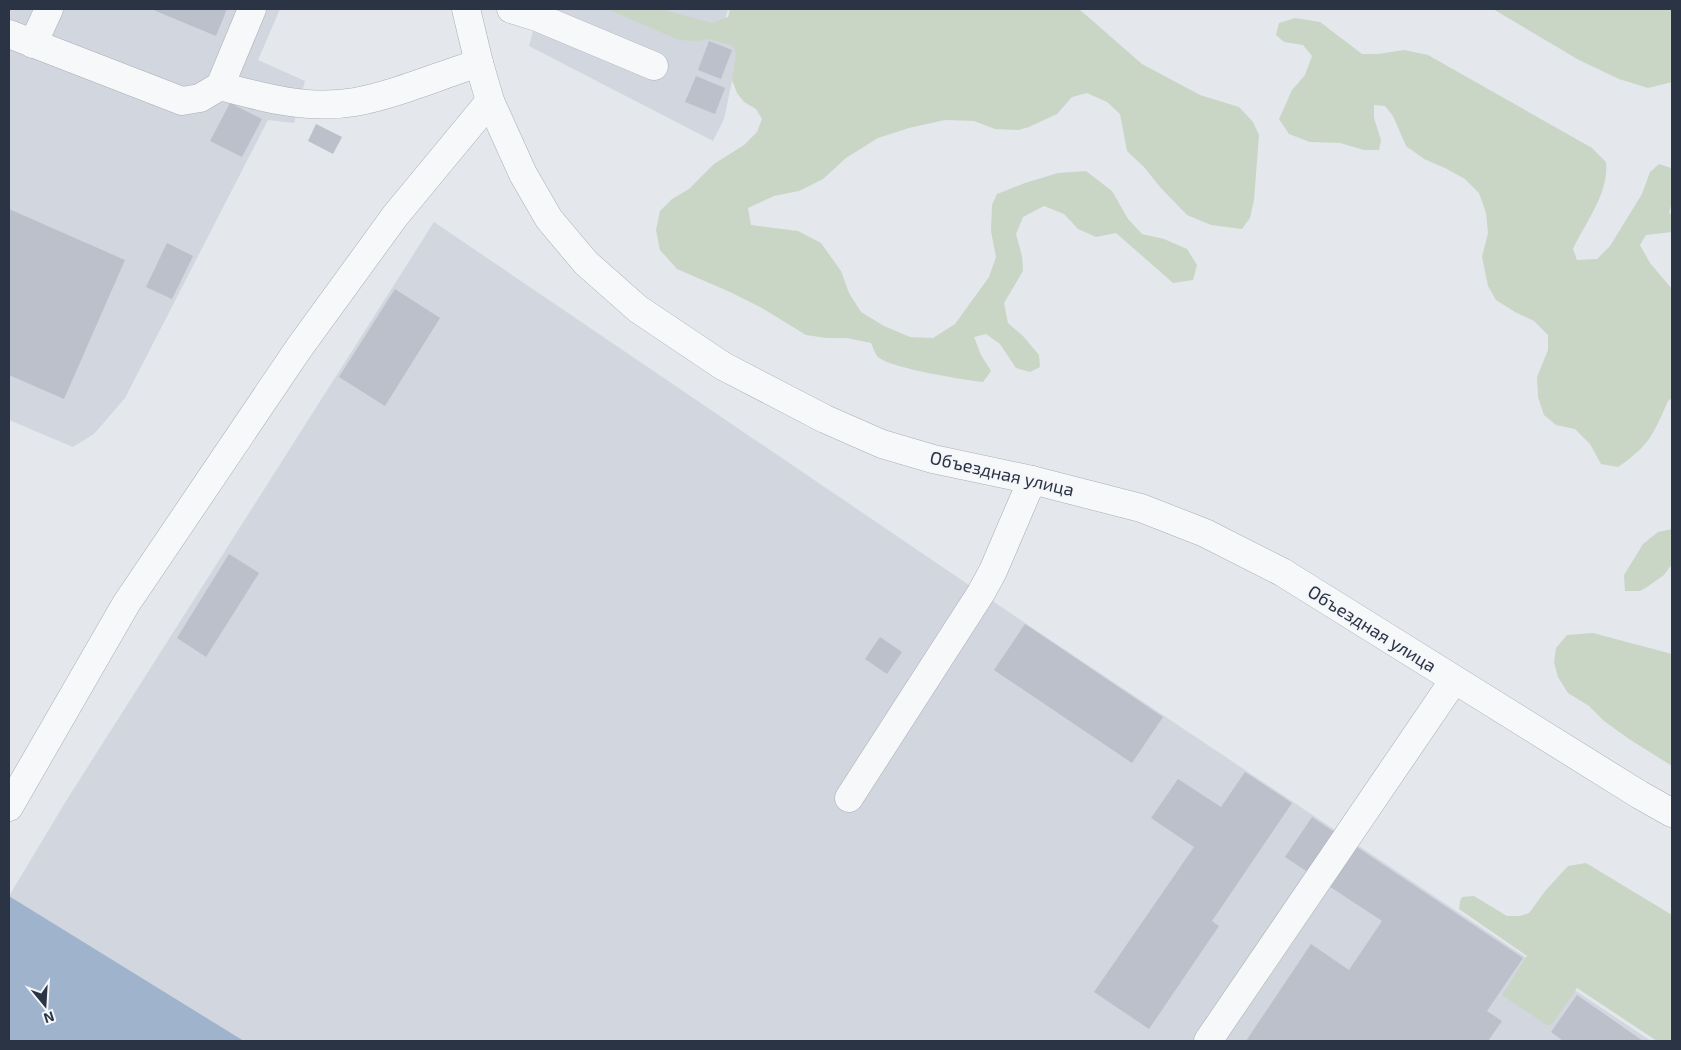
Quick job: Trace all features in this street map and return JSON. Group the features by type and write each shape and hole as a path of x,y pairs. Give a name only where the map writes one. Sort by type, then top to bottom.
{"street":[{"path":"49,9 21,39 182,102 200,98 220,86 252,9"},
{"name":"Объездная улица","path":"466,9 490,101 523,174 549,219 586,263 638,309 723,366 825,419 882,444 1141,508 1205,533 1282,572 1672,813"},
{"path":"511,9 537,17 654,66"},
{"path":"220,86 261,98 299,104 354,102 394,92 479,62"},
{"path":"9,807 126,604 288,364 395,216 490,101"},
{"path":"849,798 981,593 993,572 1032,480"},
{"path":"1208,1041 1454,680"}],"shaded area":[{"path":"9,9 280,9 258,60 305,81 294,123 268,120 125,398 94,434 73,447 9,420"},
{"path":"539,9 728,9 720,36 740,43 724,119 713,141 529,46"},
{"path":"434,222 1025,623 1651,1041 244,1041 9,896 66,801"}],"green space":[{"path":"607,9 660,9 712,23 728,17 730,9 1079,9 1142,64 1200,95 1239,107 1253,122 1259,135 1254,200 1250,218 1242,229 1211,225 1187,215 1127,151 1120,114 1107,102 1087,93 1072,97 1057,114 1018,130 995,129 974,121 945,120 909,128 878,138 846,158 823,179 799,191 774,196 748,208 751,225 798,231 821,243 841,271 849,293 861,312 884,326 910,337 933,338 955,324 989,277 996,257 991,231 992,205 997,194 1058,173 1086,171 1112,191 1128,219 1142,234 1164,239 1187,249 1197,265 1193,280 1173,283 1116,233 1096,237 1078,229 1064,214 1044,206 1023,217 1016,234 1022,256 1023,271 1004,303 1008,323 1023,336 1039,355 1040,367 1030,372 1016,368 1000,344 986,334 974,337 981,355 991,371 983,382 928,373 897,365 878,357 871,343 847,338 806,335 762,308 677,269 660,250 656,230 660,211 672,199 689,189 714,164 744,145 757,132 762,119 756,109 744,102 737,93 732,80 736,53 731,45 709,39 696,41 679,40"},
{"path":"1493,9 1672,9 1672,82 1648,88 1619,79 1579,60"},
{"path":"1295,18 1320,22 1362,54 1378,54 1404,50 1428,55 1592,148 1606,162 1606,174 1600,196 1573,249 1577,260 1597,259 1610,246 1642,194 1650,172 1659,164 1671,168 1672,202 1669,213 1672,215 1672,232 1646,235 1640,245 1650,263 1672,289 1672,398 1668,401 1649,439 1628,460 1618,467 1601,464 1590,444 1575,429 1556,425 1544,415 1538,397 1537,377 1548,350 1548,335 1534,321 1496,300 1488,286 1482,257 1488,233 1486,213 1479,193 1465,179 1424,159 1406,146 1393,116 1385,106 1374,105 1374,118 1381,140 1379,150 1364,150 1340,143 1310,142 1289,134 1279,119 1292,90 1305,75 1312,56 1303,45 1284,42 1276,35 1279,23"},
{"path":"1672,529 1672,564 1664,575 1640,591 1625,591 1624,575 1643,544 1658,532"},
{"path":"1593,633 1672,654 1672,766 1629,739 1604,721 1589,706 1568,693 1558,677 1554,662 1556,648 1567,635"},
{"path":"1586,863 1672,915 1672,1041 1657,1041 1577,988 1553,1023 1548,1026 1502,995 1527,956 1459,909 1462,897 1474,896 1507,916 1520,916 1529,913 1546,890 1568,866"}],"water":[{"path":"9,896 244,1041 9,1041"}],"building":[{"path":"151,9 227,9 216,36"},
{"path":"709,41 732,50 721,79 698,70"},
{"path":"696,76 725,88 715,114 685,102"},
{"path":"230,103 262,119 242,157 210,141"},
{"path":"316,124 342,137 333,154 308,141"},
{"path":"9,209 125,260 64,399 9,375"},
{"path":"167,243 193,256 172,299 146,287"},
{"path":"395,289 440,318 385,406 339,377"},
{"path":"229,554 259,573 206,657 177,638"},
{"path":"1025,624 1163,717 1132,763 994,670"},
{"path":"880,637 902,652 887,674 865,659"},
{"path":"1245,772 1292,803 1212,921 1219,926 1149,1029 1094,992 1194,847 1151,818 1178,779 1221,807"},
{"path":"1312,817 1523,958 1487,1011 1502,1021 1488,1041 1246,1041 1311,944 1349,970 1382,921 1285,857"},
{"path":"1577,995 1643,1041 1561,1041 1551,1032"}]}
